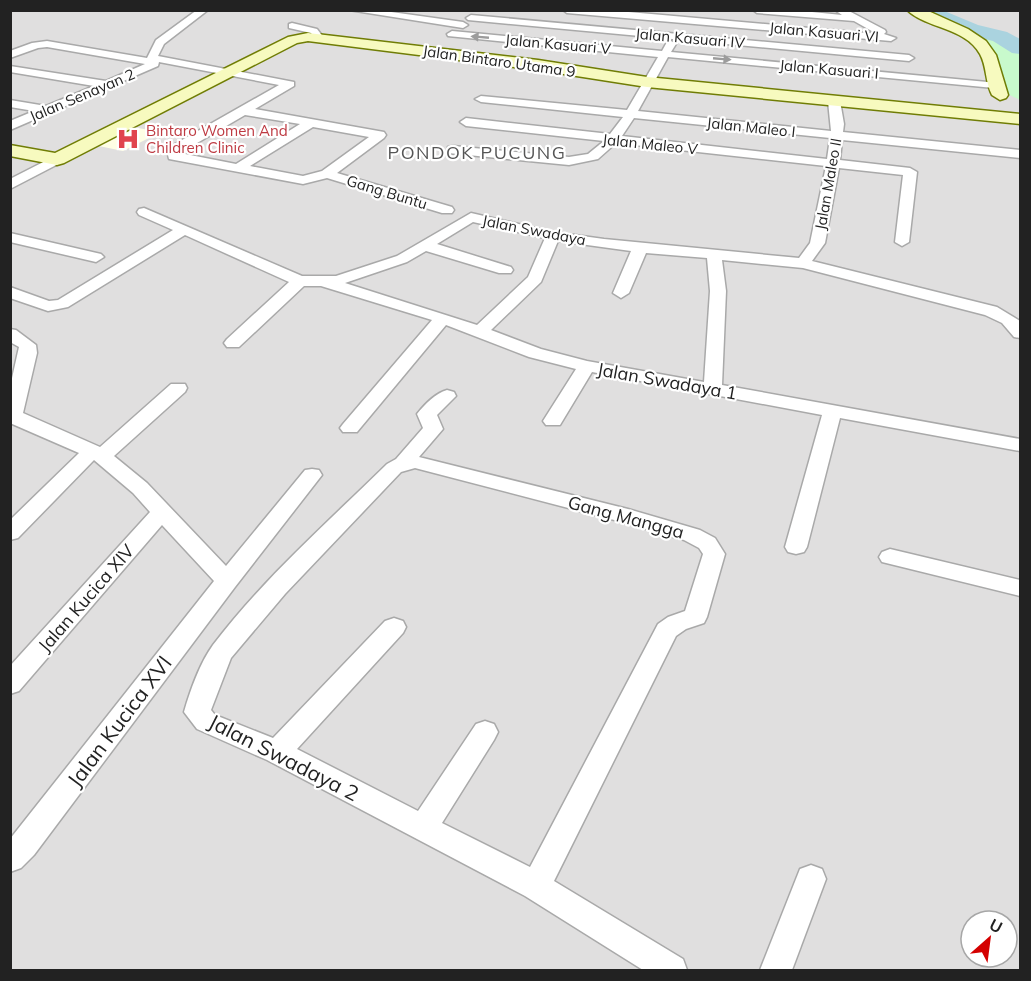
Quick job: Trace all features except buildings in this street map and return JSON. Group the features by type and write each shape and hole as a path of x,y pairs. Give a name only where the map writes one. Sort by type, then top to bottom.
{"street":[{"path":"204,10 160,42 152,58 290,84 172,153 176,157 297,180 310,179 327,174 381,134 245,111"},
{"name":"Jalan Kasuari IV","path":"353,10 676,37 901,46"},
{"path":"430,51 480,10"},
{"name":"Jalan Kasuari VI","path":"567,10 686,21 901,46"},
{"path":"453,150 583,160 594,156 612,140 692,10"},
{"path":"757,10 855,19"},
{"path":"839,10 901,46 905,76"},
{"path":"913,10 974,39 987,51 997,90 998,117"},
{"name":"Jalan Bintaro Utama 9","path":"10,185 306,33 647,82 1020,119"},
{"name":"Jalan Kasuari V","path":"452,34 664,54"},
{"name":"Jalan Senayan 2","path":"10,55 36,45 47,44 154,62 154,64 10,126"},
{"name":"Jalan Kasuari I","path":"664,54 905,76 997,90"},
{"path":"10,69 105,84"},
{"path":"997,90 1020,103"},
{"name":"Jalan Maleo I","path":"481,99 1020,154"},
{"name":"Jalan Maleo II","path":"803,263 817,243 833,164 838,124 834,101"},
{"path":"10,103 46,110"},
{"path":"238,168 312,122"},
{"name":"Jalan Maleo V","path":"466,122 910,172 902,242"},
{"path":"10,143 62,157"},
{"path":"10,150 62,157"},
{"name":"Gang Buntu","path":"327,174 447,210"},
{"name":"Jalan Swadaya","path":"144,212 300,281 337,281 362,273 426,246 471,217 553,236 640,248 803,263 991,311 1005,316 1016,325 1020,333"},
{"path":"10,292 48,306 62,304 185,229"},
{"path":"481,332 535,279 553,236"},
{"path":"10,237 96,257"},
{"path":"426,246 505,270"},
{"path":"621,293 640,248"},
{"path":"713,390 718,291 714,255"},
{"path":"233,343 300,281"},
{"name":"Jalan Swadaya 1","path":"323,282 443,318 535,352 586,366 1020,445"},
{"path":"350,428 443,318"},
{"path":"10,334 27,345 28,353 11,415 97,454 140,488 227,581"},
{"path":"554,421 586,366"},
{"path":"10,533 97,454 178,388"},
{"name":"Jalan Swadaya 2","path":"447,396 427,414 433,429 403,463 394,468 286,580 221,653 201,697 197,712 206,722 277,752 536,886 671,970"},
{"path":"796,547 832,410"},
{"name":"Gang Mangga","path":"403,463 415,462 628,516 692,535 707,543 714,554 695,617 677,623 667,630 536,886"},
{"name":"Jalan Kucica XVI","path":"10,859 24,846 227,581 312,475"},
{"name":"Jalan Kucica XIV","path":"10,684 162,512"},
{"path":"891,557 1020,588"},
{"path":"277,752 394,627"},
{"path":"423,828 485,732"},
{"path":"776,970 811,879"}],"shaded area":[{"path":"10,11 1020,11 1020,970 11,970"},
{"name":"Bintaro Women And Children Clinic","path":"132,127 161,132 123,151 94,145"}],"green space":[{"path":"949,20 980,33 1006,39 1020,47 1020,100 1003,92 996,57"}],"waterway":[{"path":"924,10 972,30 1000,36 1020,48"}],"place":[{"name":"Bintaro Women And Children Clinic","path":"128,139"}],"district":[{"name":"PONDOK PUCUNG","path":"477,152"}]}
